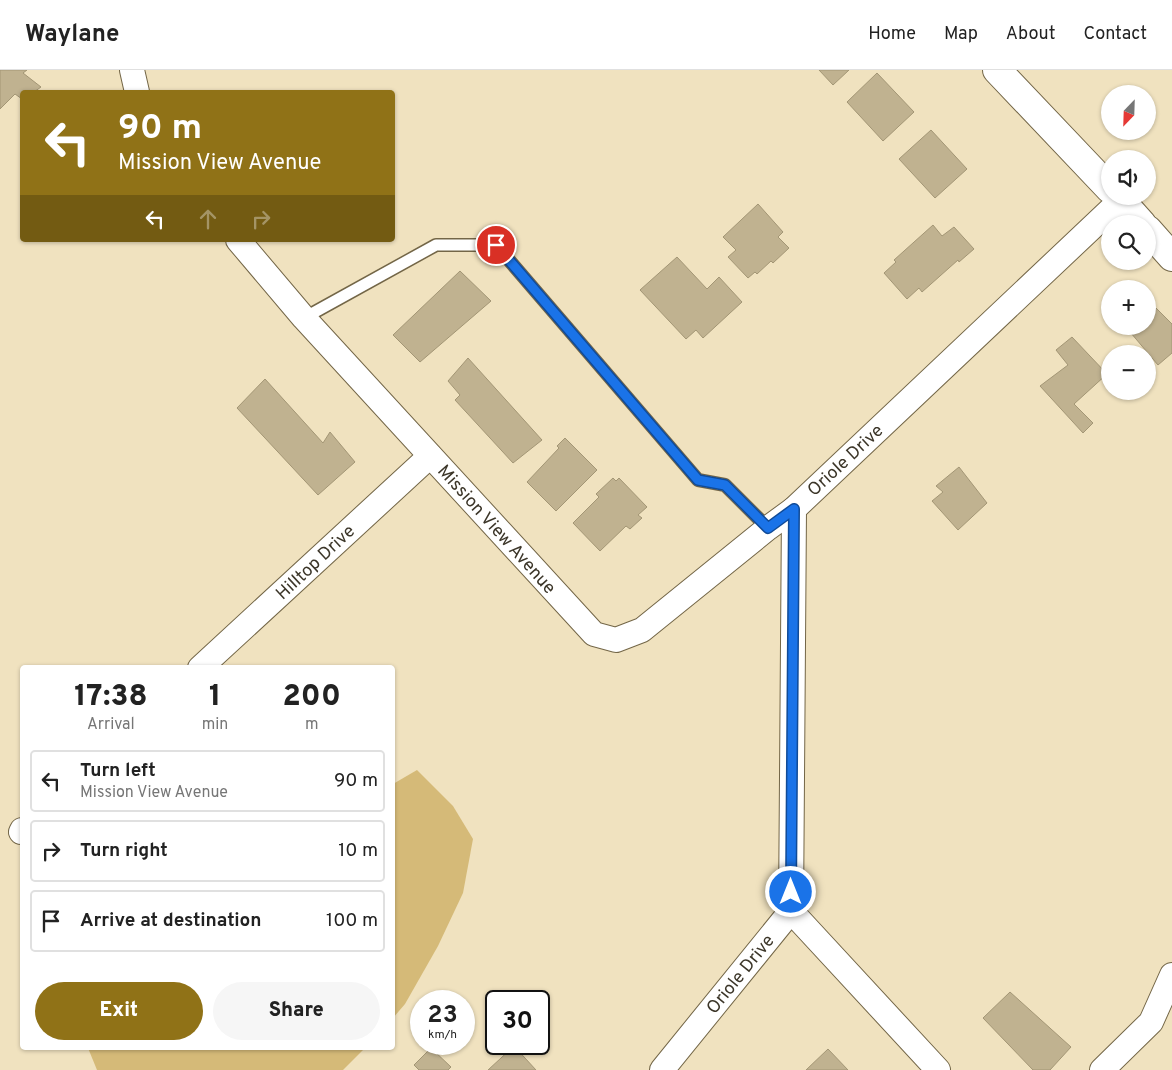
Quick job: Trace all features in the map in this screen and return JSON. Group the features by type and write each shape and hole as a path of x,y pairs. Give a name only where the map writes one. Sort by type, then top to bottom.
{"street":[{"path":"132,70 137,90"},
{"path":"997,70 1101,179"},
{"name":"Oriole Drive","path":"662,1070 791,912 794,509 1106,205"},
{"path":"1125,205 1134,215"},
{"path":"1156,239 1172,257"},
{"name":"Mission View Avenue","path":"240,242 304,318 594,634 616,640 642,630 794,509"},
{"name":"Hilltop Drive","path":"203,665 430,456"},
{"path":"791,912 938,1070"},
{"path":"1102,1070 1151,1022 1172,975"}],"lane":[{"path":"304,318 436,245 496,245 698,480 725,485 768,528"}],"shaded area":[{"path":"417,770 453,806 473,839 463,893 438,946 413,990 410,990 410,995 405,1004 395,1016 395,783"},
{"path":"89,1050 363,1050 343,1070 97,1070"}],"building":[{"path":"0,70 27,70 23,73 41,87 37,90 20,90 20,98 15,94 0,109"},
{"path":"819,70 849,70 833,85"},
{"path":"877,73 914,112 883,141 847,102"},
{"path":"931,130 967,169 935,198 899,159"},
{"path":"758,204 783,232 778,237 789,248 773,263 771,261 757,274 755,272 748,278 728,257 736,250 723,237"},
{"path":"933,225 942,236 954,227 974,249 959,262 958,260 922,292 919,288 907,299 884,273 896,262 894,260"},
{"path":"677,257 707,289 719,277 742,302 703,338 696,330 686,339 640,290"},
{"path":"460,271 491,301 420,362 393,335"},
{"path":"1156,308 1172,324 1172,353 1158,365 1156,363 1156,345 1141,345 1133,335 1156,335"},
{"path":"1072,337 1101,368 1101,379 1074,404 1093,423 1083,433 1040,386 1068,365 1056,350"},
{"path":"468,358 542,440 513,463 455,400 460,395 448,381"},
{"path":"265,379 323,443 330,432 355,462 318,495 237,408"},
{"path":"565,438 597,470 556,511 527,482 559,448 557,446"},
{"path":"959,467 987,503 958,530 932,501 943,492 936,486"},
{"path":"613,478 616,481 619,478 647,507 638,515 642,518 630,529 626,526 600,551 573,523 599,497 596,494"},
{"path":"1010,992 1071,1047 1050,1070 1033,1070 983,1018"},
{"path":"828,1049 848,1070 806,1070"},
{"path":"424,1055 438,1055 451,1067 448,1070 419,1070 414,1065"},
{"path":"504,1055 522,1055 536,1070 488,1070"}],"route":[{"path":"496,245 698,480 725,485 768,528 794,509 791,892"}]}
